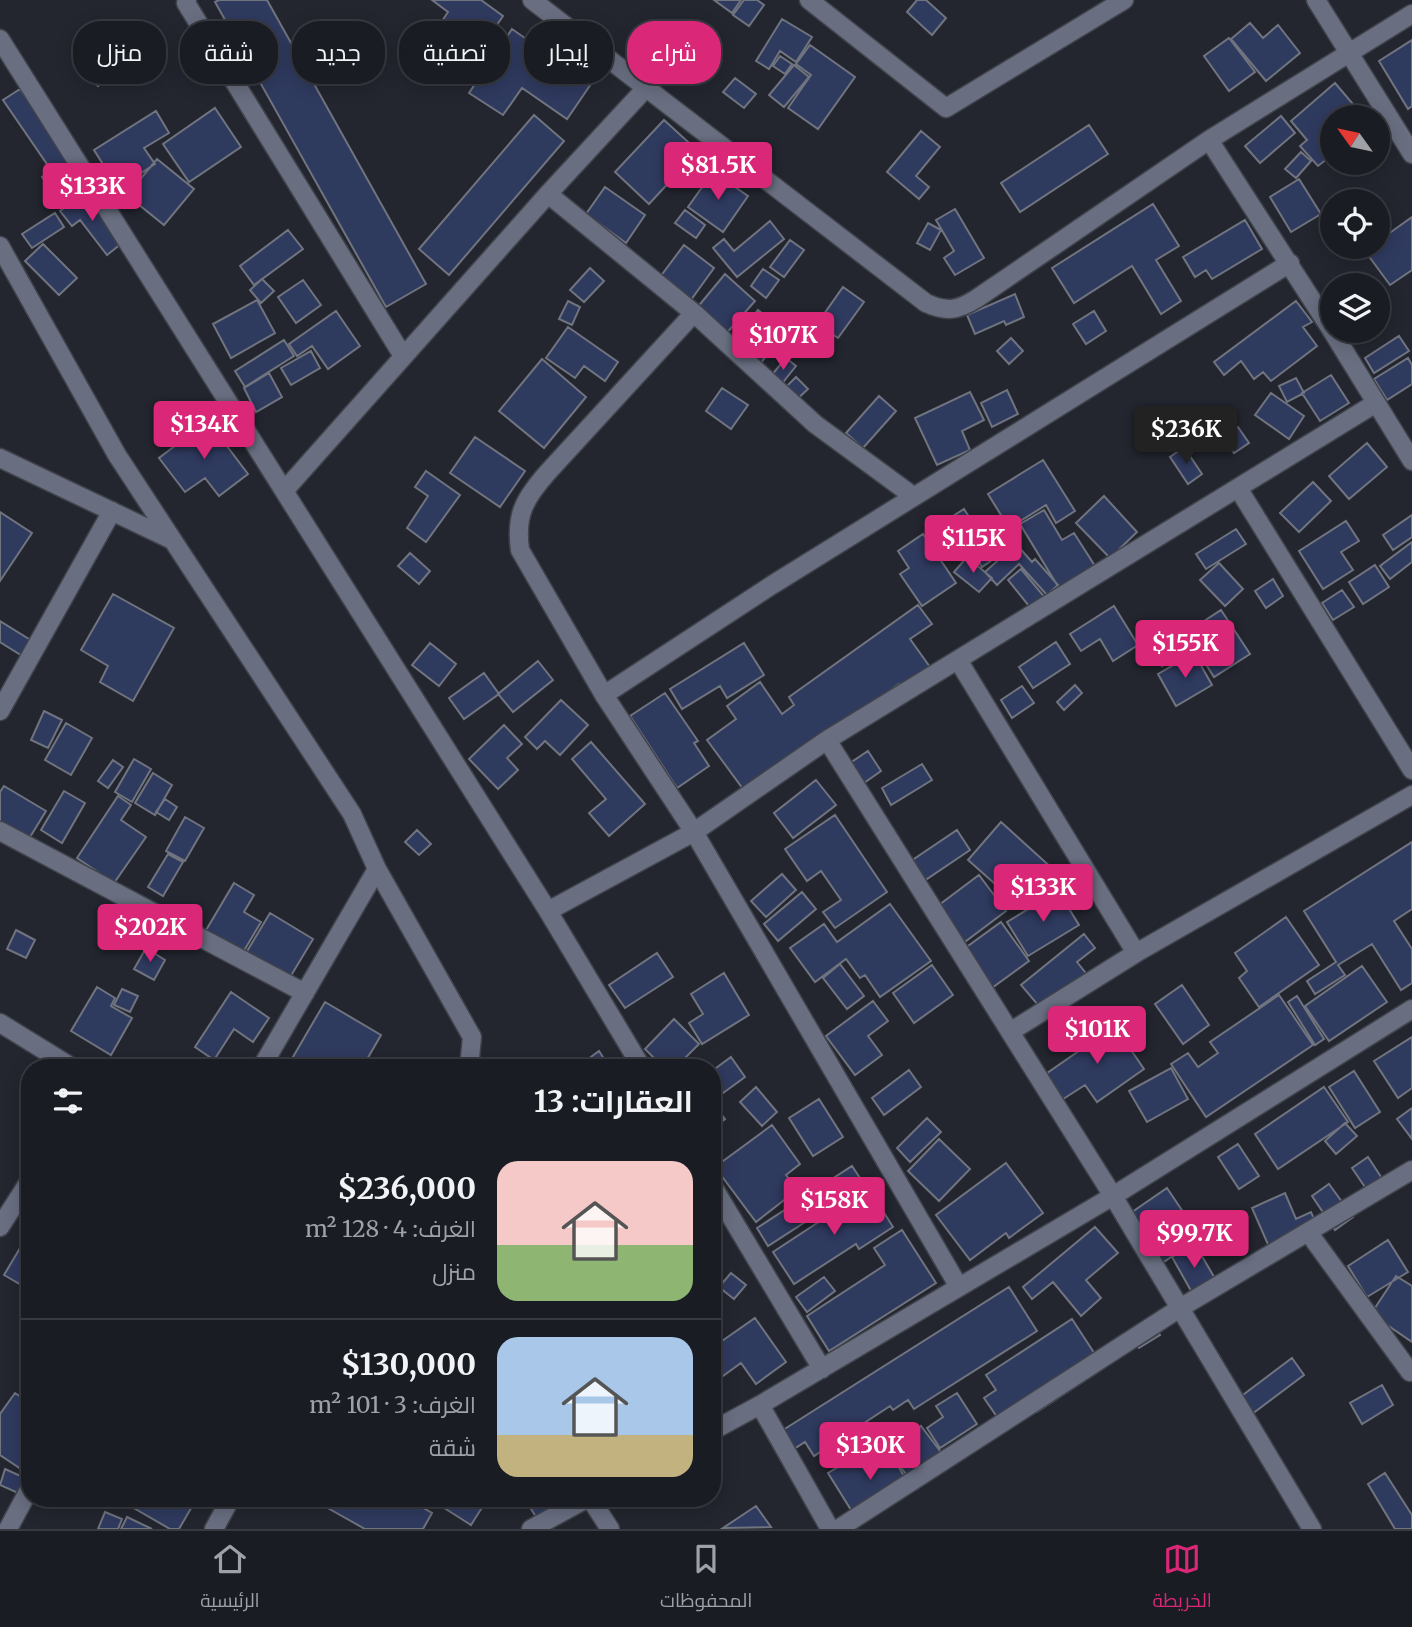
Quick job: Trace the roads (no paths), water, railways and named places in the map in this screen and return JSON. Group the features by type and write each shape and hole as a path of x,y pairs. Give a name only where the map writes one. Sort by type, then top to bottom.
{"street":[{"path":"187,0 186,3 403,356"},
{"path":"531,0 926,303 941,309 954,310 966,305 1209,140 1412,14"},
{"path":"809,0 946,108 1124,0"},
{"path":"1316,0 1412,154"},
{"path":"0,40 548,911 637,1059"},
{"path":"284,491 645,89"},
{"path":"1209,140 1320,311"},
{"path":"548,194 694,313 815,424 914,496"},
{"path":"0,246 117,456 352,814 377,869 471,1037 470,1059"},
{"path":"604,695 711,623 1290,262"},
{"path":"694,313 537,484 526,499 520,515 517,533 520,550 604,695 694,832 959,1287"},
{"path":"1339,343 1412,461"},
{"path":"548,911 694,832 827,740 1376,403"},
{"path":"0,458 173,541"},
{"path":"1238,488 1412,771"},
{"path":"0,711 112,511"},
{"path":"958,660 1136,953"},
{"path":"827,740 1113,1196 1312,1529"},
{"path":"1010,1032 1136,953 1412,796"},
{"path":"0,831 305,993"},
{"path":"266,1059 377,869"},
{"path":"721,1426 1113,1196 1412,1009"},
{"path":"0,1023 58,1059"},
{"path":"462,1059 471,1037"},
{"path":"838,1529 1180,1308 1412,1170"},
{"path":"0,1227 21,1194"},
{"path":"721,1200 822,1369"},
{"path":"1308,1232 1410,1372"},
{"path":"760,1405 830,1529"},
{"path":"8,1529 21,1505"},
{"path":"214,1529 226,1507"},
{"path":"531,1529 572,1507"},
{"path":"595,1507 610,1529"}]}
